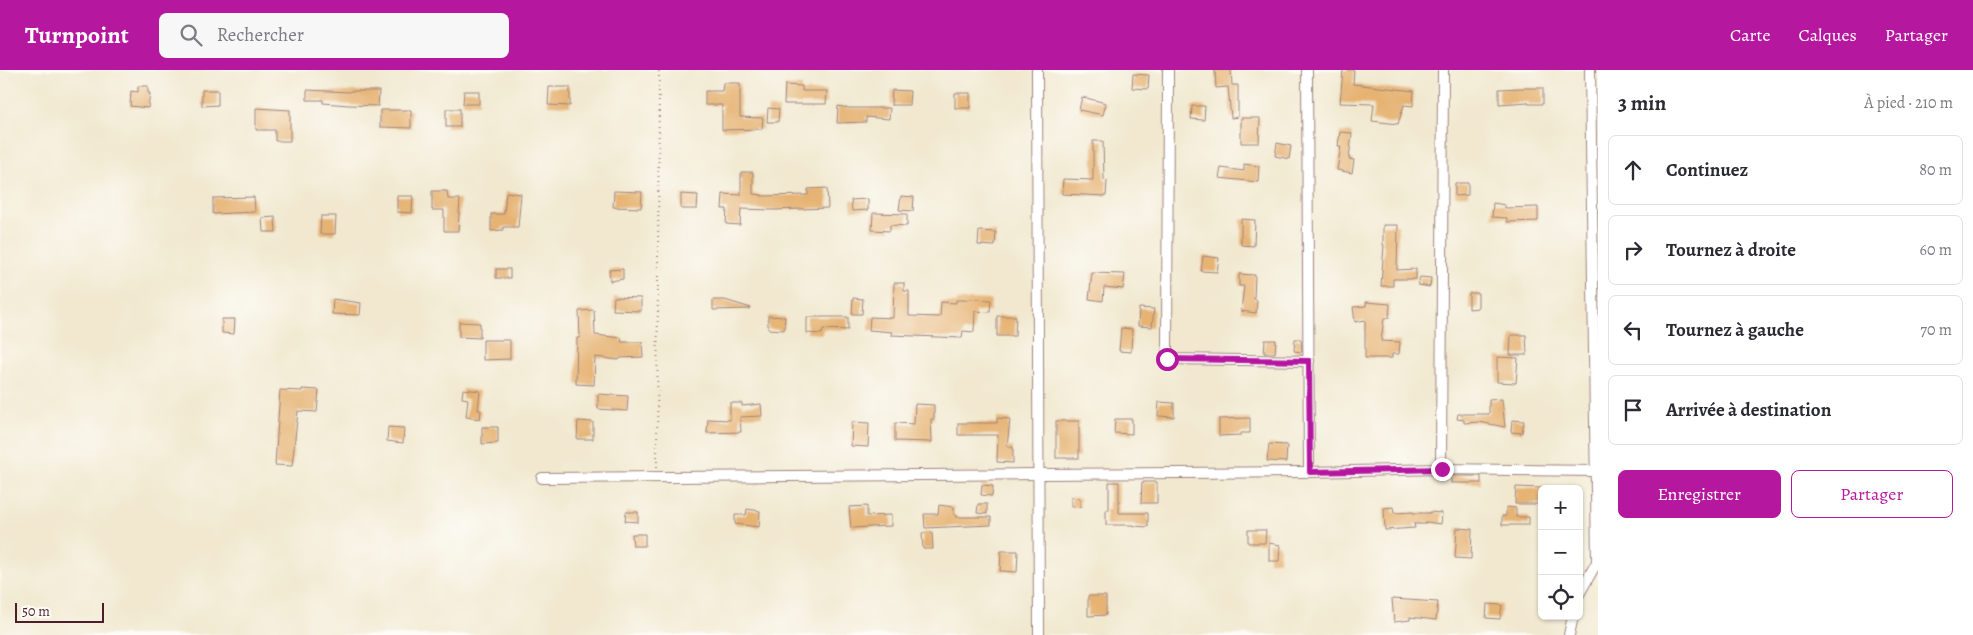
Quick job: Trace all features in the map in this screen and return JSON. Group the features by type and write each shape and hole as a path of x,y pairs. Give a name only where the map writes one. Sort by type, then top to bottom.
{"street":[{"path":"1037,70 1039,635"},
{"path":"1168,70 1167,359 1309,361"},
{"path":"1307,70 1310,472"},
{"path":"1442,469 1443,70"},
{"path":"1583,586 1596,562 1590,70"},
{"path":"542,478 1310,472 1442,469 1595,472"},
{"path":"1569,635 1572,620"}],"path":[{"path":"657,477 659,70"}],"building":[{"path":"1215,70 1231,70 1232,85 1238,85 1238,117 1231,118 1228,87 1216,88"},
{"path":"1343,70 1354,70 1353,84 1414,91 1413,106 1404,105 1398,124 1372,121 1374,104 1340,103"},
{"path":"1133,74 1149,75 1148,89 1132,88"},
{"path":"723,83 740,83 740,117 763,118 762,129 722,130 722,105 705,105 705,91 722,91"},
{"path":"785,85 802,86 802,91 827,91 826,104 784,104"},
{"path":"138,86 148,86 148,93 150,93 148,108 130,106 131,91 138,92"},
{"path":"549,87 570,87 570,106 548,105"},
{"path":"1543,88 1543,104 1528,104 1528,102 1499,104 1499,89"},
{"path":"202,90 218,90 218,105 202,106"},
{"path":"307,90 379,91 378,106 323,103 323,100 307,100"},
{"path":"892,90 910,91 909,105 891,105"},
{"path":"464,91 479,91 479,104 463,104"},
{"path":"955,93 970,93 970,108 955,108"},
{"path":"1082,97 1106,103 1103,115 1079,110"},
{"path":"838,106 848,108 890,108 889,119 866,117 866,122 837,123"},
{"path":"1192,106 1205,106 1204,120 1191,119"},
{"path":"256,108 290,110 290,141 275,141 275,130 256,130"},
{"path":"768,108 779,109 778,122 767,122"},
{"path":"446,109 460,109 460,127 446,127"},
{"path":"380,110 411,110 411,128 380,127"},
{"path":"1241,118 1260,118 1259,143 1241,143"},
{"path":"1340,132 1352,133 1349,159 1354,160 1352,173 1337,170 1341,146 1338,146"},
{"path":"1093,141 1103,141 1104,180 1107,181 1106,196 1062,194 1063,179 1093,180"},
{"path":"1277,143 1291,146 1289,159 1275,156"},
{"path":"1244,164 1259,166 1258,182 1219,178 1221,168 1244,171"},
{"path":"741,172 753,172 753,194 761,196 808,195 808,189 827,188 828,208 741,209 740,225 726,224 727,209 722,209 723,194 741,195"},
{"path":"1455,183 1468,183 1468,195 1455,196"},
{"path":"432,191 447,191 448,199 460,199 458,231 444,231 444,210 432,210"},
{"path":"614,191 642,192 641,208 613,207"},
{"path":"506,192 521,194 518,227 503,227 503,230 491,231 491,214 504,214"},
{"path":"681,194 698,195 697,209 681,209"},
{"path":"397,196 413,196 412,213 397,212"},
{"path":"901,196 914,197 913,211 899,210"},
{"path":"254,197 255,212 213,214 213,198"},
{"path":"868,199 868,210 852,211 851,200"},
{"path":"1493,203 1505,205 1505,208 1538,207 1538,221 1507,222 1507,218 1492,217"},
{"path":"873,213 907,214 907,226 890,225 890,231 872,230"},
{"path":"321,216 336,216 335,234 320,234"},
{"path":"275,217 276,232 263,232 262,218"},
{"path":"1241,219 1255,220 1254,246 1241,245"},
{"path":"1383,225 1398,225 1397,270 1416,269 1416,279 1393,279 1393,286 1381,286 1384,245"},
{"path":"979,231 996,232 995,246 978,245"},
{"path":"1203,256 1219,258 1217,272 1201,271"},
{"path":"496,269 510,269 510,278 496,278"},
{"path":"623,269 623,279 610,281 609,270"},
{"path":"1092,273 1125,274 1123,289 1104,287 1103,301 1089,299"},
{"path":"1239,274 1255,275 1254,299 1257,300 1256,313 1241,311 1244,286 1239,286"},
{"path":"1420,277 1431,278 1430,287 1418,285"},
{"path":"894,283 904,283 904,291 909,291 909,316 940,317 941,302 956,303 956,300 968,299 991,300 990,312 975,311 974,332 963,331 962,338 891,335 892,332 869,330 870,317 893,318"},
{"path":"1469,293 1478,293 1478,308 1469,309"},
{"path":"614,297 641,298 641,311 613,310"},
{"path":"853,298 863,299 862,314 852,314"},
{"path":"333,299 361,303 360,315 332,314"},
{"path":"713,300 725,300 751,308 713,310"},
{"path":"1366,302 1390,304 1389,318 1384,318 1381,341 1400,342 1399,354 1392,354 1392,358 1365,358 1365,320 1355,322 1353,307 1366,306"},
{"path":"1139,308 1154,309 1152,327 1138,326"},
{"path":"594,310 595,335 622,338 621,342 642,342 643,357 620,358 619,360 595,357 594,385 576,384 577,338 580,338 579,311"},
{"path":"768,316 785,317 784,330 768,329"},
{"path":"997,316 1016,316 1015,336 997,336"},
{"path":"807,317 848,317 848,330 823,329 822,334 807,333"},
{"path":"222,319 235,319 234,334 222,333"},
{"path":"459,322 480,323 480,338 459,337"},
{"path":"1121,328 1132,329 1131,352 1119,351"},
{"path":"1511,335 1526,335 1527,355 1510,355"},
{"path":"1295,339 1301,339 1302,352 1294,351"},
{"path":"483,340 510,340 510,359 483,360"},
{"path":"1265,340 1276,340 1275,353 1264,353"},
{"path":"1497,357 1518,358 1516,383 1497,382"},
{"path":"302,389 319,390 317,412 298,411 292,466 275,465 280,390 302,391"},
{"path":"463,389 480,391 478,410 481,410 480,419 466,417 468,399 462,398"},
{"path":"598,394 628,396 627,411 598,409"},
{"path":"1502,399 1505,427 1479,422 1464,423 1464,420 1457,419 1458,414 1489,414 1489,400"},
{"path":"1159,402 1174,403 1174,417 1158,416"},
{"path":"730,403 742,403 742,406 761,404 762,416 740,417 741,432 707,433 708,419 730,420"},
{"path":"915,404 934,405 934,419 931,419 932,442 895,441 895,423 914,424"},
{"path":"997,418 1010,419 1007,447 1013,447 1013,463 997,462 998,435 958,435 958,423 997,423"},
{"path":"1250,418 1250,433 1219,436 1219,419"},
{"path":"1115,419 1132,419 1132,434 1114,433"},
{"path":"1512,420 1524,421 1522,433 1511,432"},
{"path":"578,421 593,422 593,439 577,439"},
{"path":"1056,421 1079,421 1079,458 1056,458"},
{"path":"852,422 869,423 868,447 851,446"},
{"path":"388,427 404,428 403,443 387,441"},
{"path":"482,427 498,427 498,443 482,444"},
{"path":"1269,444 1287,445 1286,462 1267,461"},
{"path":"1451,476 1481,476 1481,483 1451,483"},
{"path":"1109,482 1119,482 1119,513 1148,513 1148,527 1106,525 1106,510 1109,510"},
{"path":"1142,482 1157,482 1157,503 1141,503"},
{"path":"982,485 993,486 992,496 981,495"},
{"path":"1516,487 1538,488 1538,504 1515,504"},
{"path":"1071,497 1080,498 1080,507 1071,506"},
{"path":"978,504 987,504 987,514 977,513"},
{"path":"939,505 954,507 954,515 956,517 991,517 991,525 925,528 924,514 938,514"},
{"path":"867,506 867,516 891,515 891,526 851,528 849,507"},
{"path":"1393,507 1394,513 1442,513 1441,524 1426,522 1426,524 1414,524 1415,528 1385,530 1384,508"},
{"path":"1506,507 1516,508 1516,517 1529,517 1529,525 1502,525 1502,516 1506,516"},
{"path":"747,509 760,511 759,527 735,524 735,515 746,515"},
{"path":"626,512 638,512 638,522 625,521"},
{"path":"1457,528 1472,529 1471,559 1455,558"},
{"path":"1248,530 1266,530 1265,543 1248,543"},
{"path":"932,532 933,549 923,549 922,533"},
{"path":"632,534 645,534 645,546 633,546"},
{"path":"1269,543 1280,545 1279,561 1269,561"},
{"path":"1001,551 1018,551 1017,572 1000,571"},
{"path":"1088,596 1106,596 1106,615 1088,616"},
{"path":"1392,599 1438,602 1436,620 1410,617 1410,620 1394,622"},
{"path":"1487,604 1502,605 1500,619 1486,618"}],"route":[{"path":"1167,359 1309,361 1310,472 1442,469"}]}
